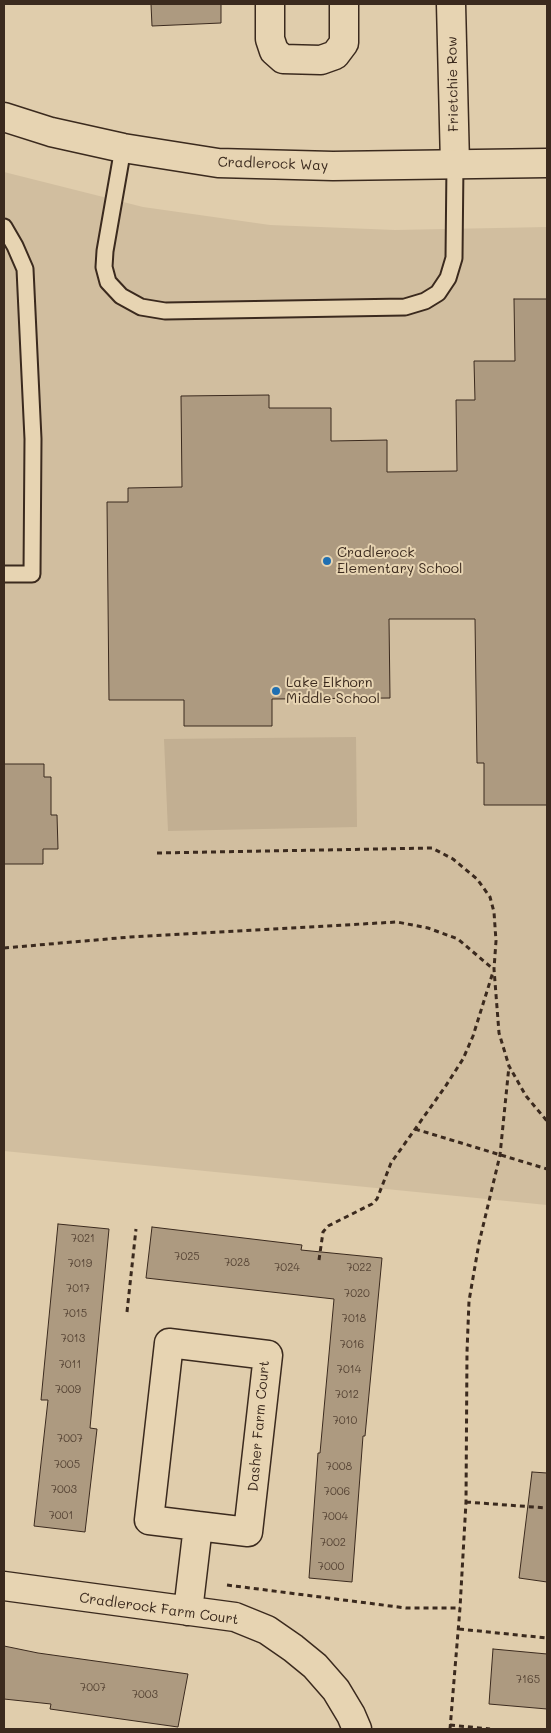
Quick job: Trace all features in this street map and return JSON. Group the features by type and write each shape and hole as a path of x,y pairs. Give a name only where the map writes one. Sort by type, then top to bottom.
{"street":[{"path":"270,4 270,39 274,51 283,59 321,60 335,55 344,44 344,4"},
{"name":"Frietchie Row","path":"451,4 455,164"},
{"name":"Cradlerock Way","path":"4,117 52,132 123,148 218,163 333,166 547,163"},
{"name":"Dasher Farm Court","path":"169,1343 268,1355 248,1532 198,1526 149,1520 169,1343"},
{"path":"188,1612 198,1526"},
{"name":"Cradlerock Farm Court","path":"4,1586 235,1617 267,1630 316,1666 336,1690 357,1729"}],"lane":[{"path":"123,148 104,251 104,267 108,282 121,296 140,307 165,311 405,307 425,301 438,293 448,278 454,258 455,164"},
{"path":"4,227 25,269 33,448 32,574 4,574"}],"path":[{"path":"157,853 432,848 453,859 477,879 490,897 494,912 496,941 494,969 499,1033 509,1066 526,1096 547,1121"},
{"path":"4,948 130,937 397,922 428,928 458,939 494,969"},
{"path":"319,1260 323,1232 328,1226 372,1204 383,1187 391,1163 463,1059 488,994 494,969"},
{"path":"490,1729 450,1727 459,1629 466,1502 469,1301 479,1243 500,1155 509,1066"},
{"path":"415,1129 547,1169"},
{"path":"127,1312 136,1229"},
{"path":"466,1502 547,1508"},
{"path":"192,1584 244,1586 406,1608 460,1608"},
{"path":"459,1629 547,1638"}],"shaded area":[{"name":"Lake Elkhorn Middle School","path":"4,172 143,207 270,225 395,230 547,227 547,1205 4,1151"},
{"path":"356,737 357,827 168,831 164,739"}],"building":[{"path":"151,4 221,4 221,23 152,26"},
{"name":"Cradlerock Elementary School","path":"514,299 547,299 547,805 484,805 484,763 477,763 475,619 389,619 390,698 272,699 272,726 184,726 184,700 109,700 107,502 128,502 128,488 182,487 181,396 269,395 269,408 331,408 331,441 387,440 387,472 457,471 456,400 475,400 474,361 515,361"},
{"path":"4,764 44,764 44,777 51,777 51,815 57,815 58,849 43,849 43,864 4,864"},
{"path":"58,1224 109,1229 90,1428 97,1429 85,1532 34,1526 48,1400 41,1400"},
{"path":"152,1227 302,1245 301,1250 382,1258 365,1436 363,1436 352,1582 309,1578 318,1453 320,1453 334,1299 146,1278"},
{"path":"532,1472 547,1473 547,1582 519,1578"},
{"path":"4,1646 38,1653 188,1674 178,1727 50,1709 51,1704 4,1699"},
{"path":"493,1649 547,1654 547,1709 489,1704"}],"place":[{"name":"Cradlerock Elementary School","path":"327,561"},
{"name":"Lake Elkhorn Middle School","path":"276,691"}]}
